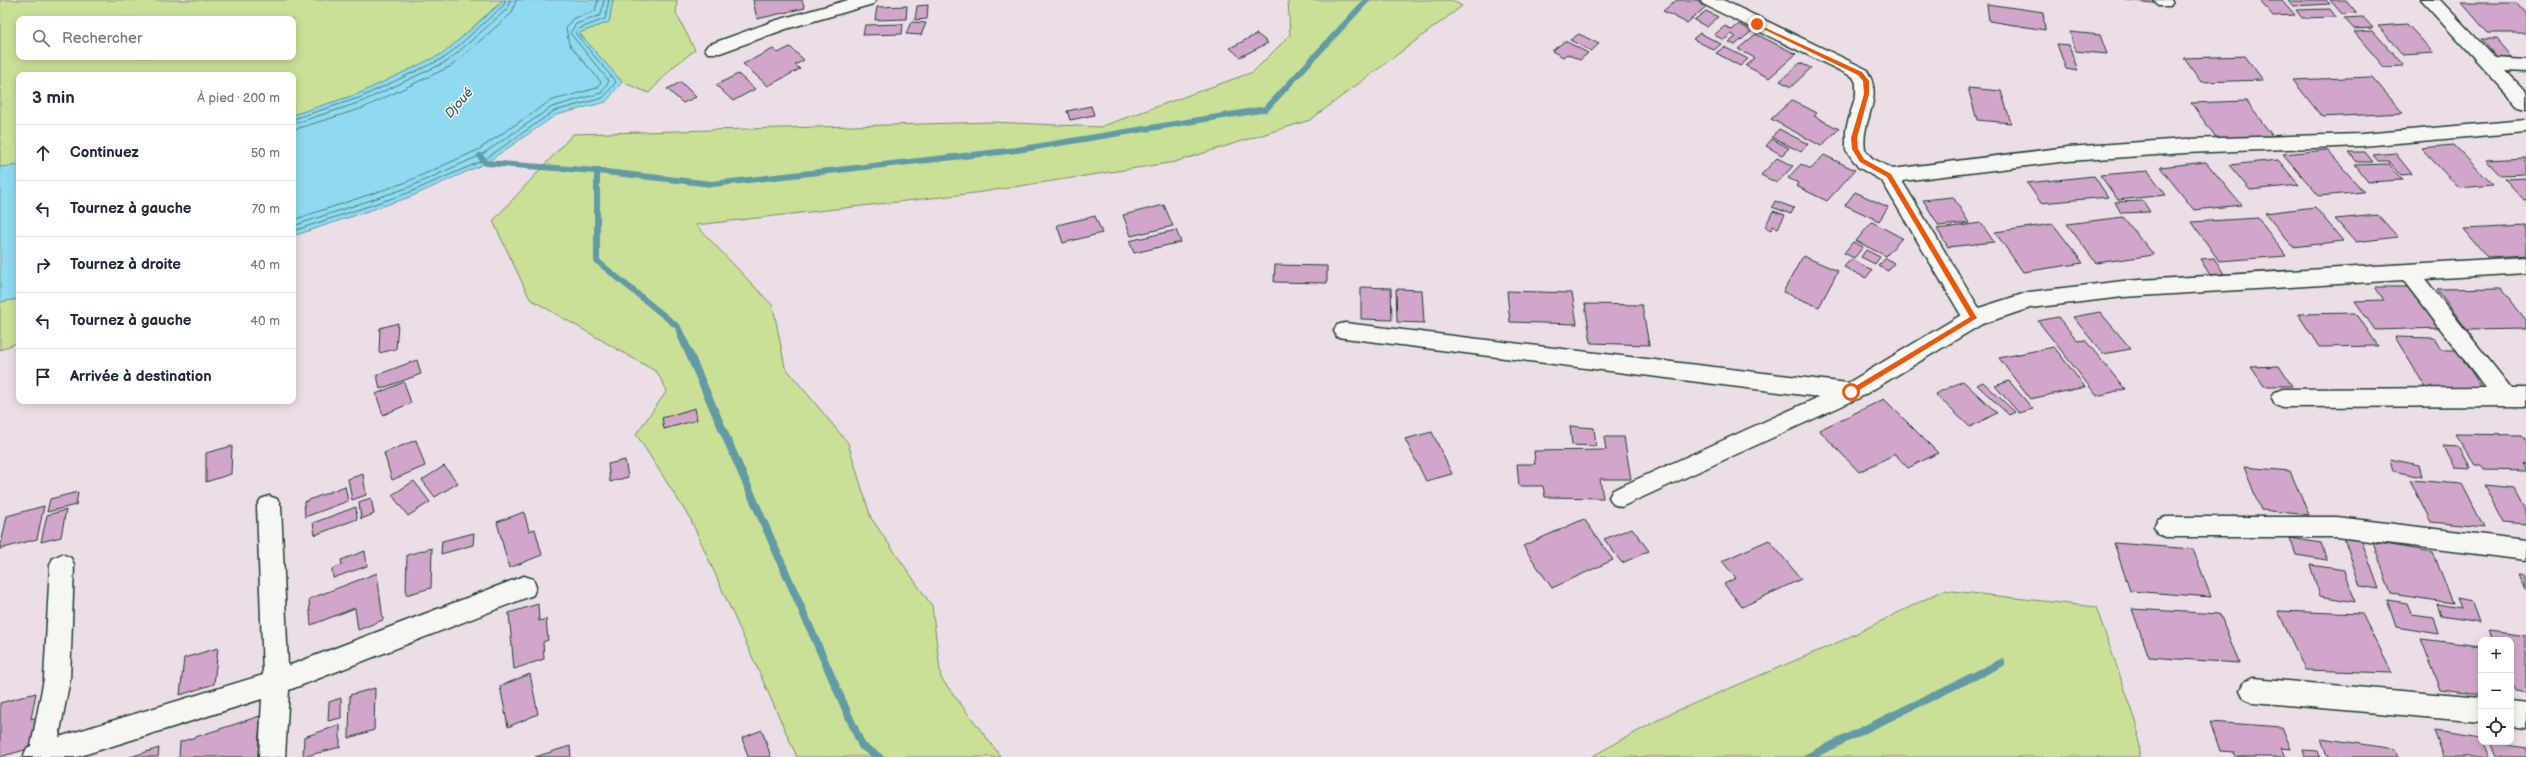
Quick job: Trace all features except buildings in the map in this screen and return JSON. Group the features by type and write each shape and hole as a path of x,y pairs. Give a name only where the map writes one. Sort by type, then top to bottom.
{"street":[{"path":"714,49 780,25 867,0"},
{"path":"1709,0 1860,73 1866,81 1866,94 1854,138 1855,149 1862,160 1889,176 1974,318"},
{"path":"2430,0 2526,103"},
{"path":"2490,64 2526,66"},
{"path":"1889,176 2068,154 2185,146 2362,140 2526,126"},
{"path":"1622,497 1851,392 1974,318 2028,300 2123,289 2526,265"},
{"path":"2408,271 2516,397"},
{"path":"1345,331 1851,392"},
{"path":"2283,398 2516,397"},
{"path":"269,506 276,683 272,757"},
{"path":"2166,527 2337,527 2526,550"},
{"path":"62,565 57,679 40,756 276,683 524,587"},
{"path":"2253,690 2478,710"},
{"path":"2514,713 2526,715"}],"green space":[{"path":"0,0 502,1 444,53 358,94 296,114 296,72 16,72 16,165 0,167"},
{"path":"613,0 677,0 676,13 695,50 673,67 649,93 622,82 579,33 609,22"},
{"path":"1288,0 1452,0 1462,6 1310,120 1175,162 975,193 696,225 773,306 785,367 848,443 871,518 932,606 941,678 1001,757 797,757 691,520 636,434 667,391 657,372 530,299 493,221 573,134 992,122 1100,127 1253,72 1290,35"},
{"path":"16,299 16,343 0,350 0,302"},
{"path":"1944,590 2096,607 2138,727 2139,757 1591,757 1667,715 1841,641"}],"water":[{"name":"Djoué","path":"500,0 613,0 609,22 579,33 622,82 606,102 556,115 486,163 410,197 296,235 296,114 358,94 444,53 502,2"},
{"path":"16,165 16,299 0,302 0,167"}],"waterway":[{"path":"597,171 712,184 1017,150 1266,109 1367,0"},
{"path":"480,156 486,163 597,171"},
{"path":"597,171 597,261 678,327 683,338"},
{"path":"682,337 862,746 879,757"},
{"path":"1808,757 2001,663"}],"route":[{"path":"1757,24 1860,73 1866,81 1866,94 1854,138 1855,149 1862,160 1889,176 1974,318 1851,392"}]}
